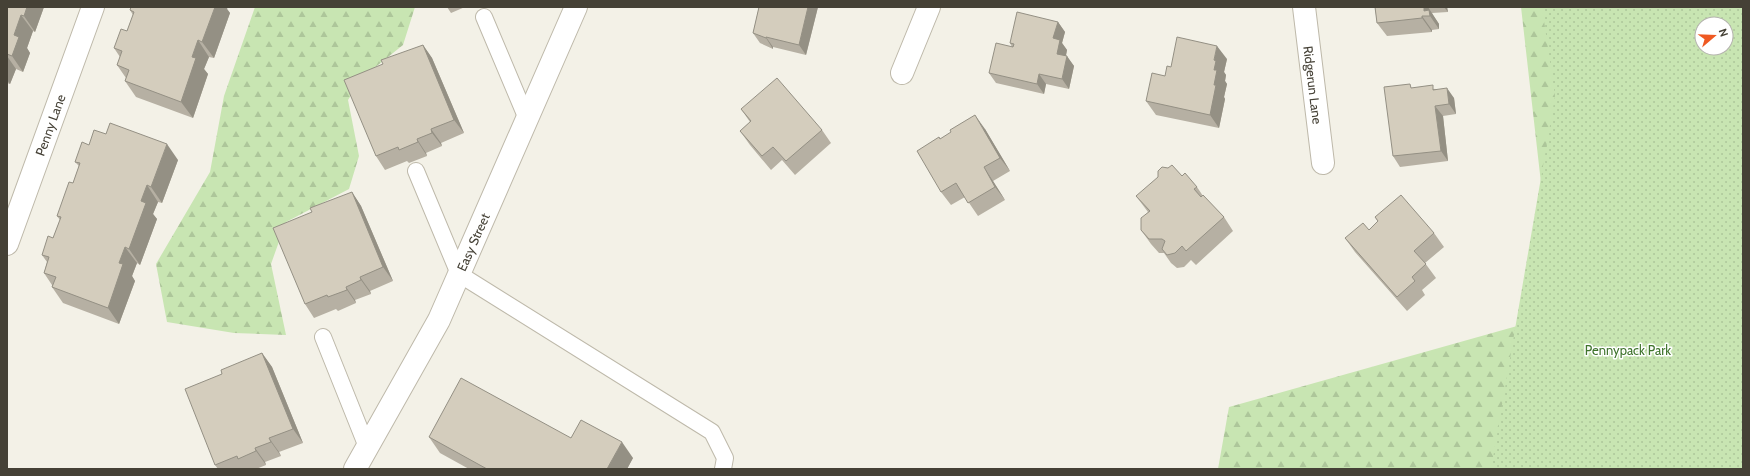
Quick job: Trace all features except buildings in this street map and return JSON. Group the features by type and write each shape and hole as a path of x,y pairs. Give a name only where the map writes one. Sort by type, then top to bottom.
{"street":[{"name":"Penny Lane","path":"7,244 93,7"},
{"name":"Easy Street","path":"355,469 439,320 576,7"},
{"path":"902,72 928,7"},
{"name":"Ridgerun Lane","path":"1304,7 1323,163"}],"lane":[{"path":"484,17 527,119"},
{"path":"416,171 459,274 712,432 726,458 723,469"},
{"path":"323,337 367,447"}],"green space":[{"path":"255,7 415,7 403,45 363,77 348,100 359,156 349,189 286,222 271,264 286,335 234,333 167,322 156,264 210,172 224,96"},
{"name":"Pennypack Park","path":"1521,7 1743,7 1743,469 1218,469 1229,407 1556,315"},
{"name":"Pennypack Park","path":"1542,7 1743,7 1743,469 1491,469 1555,96"}]}
